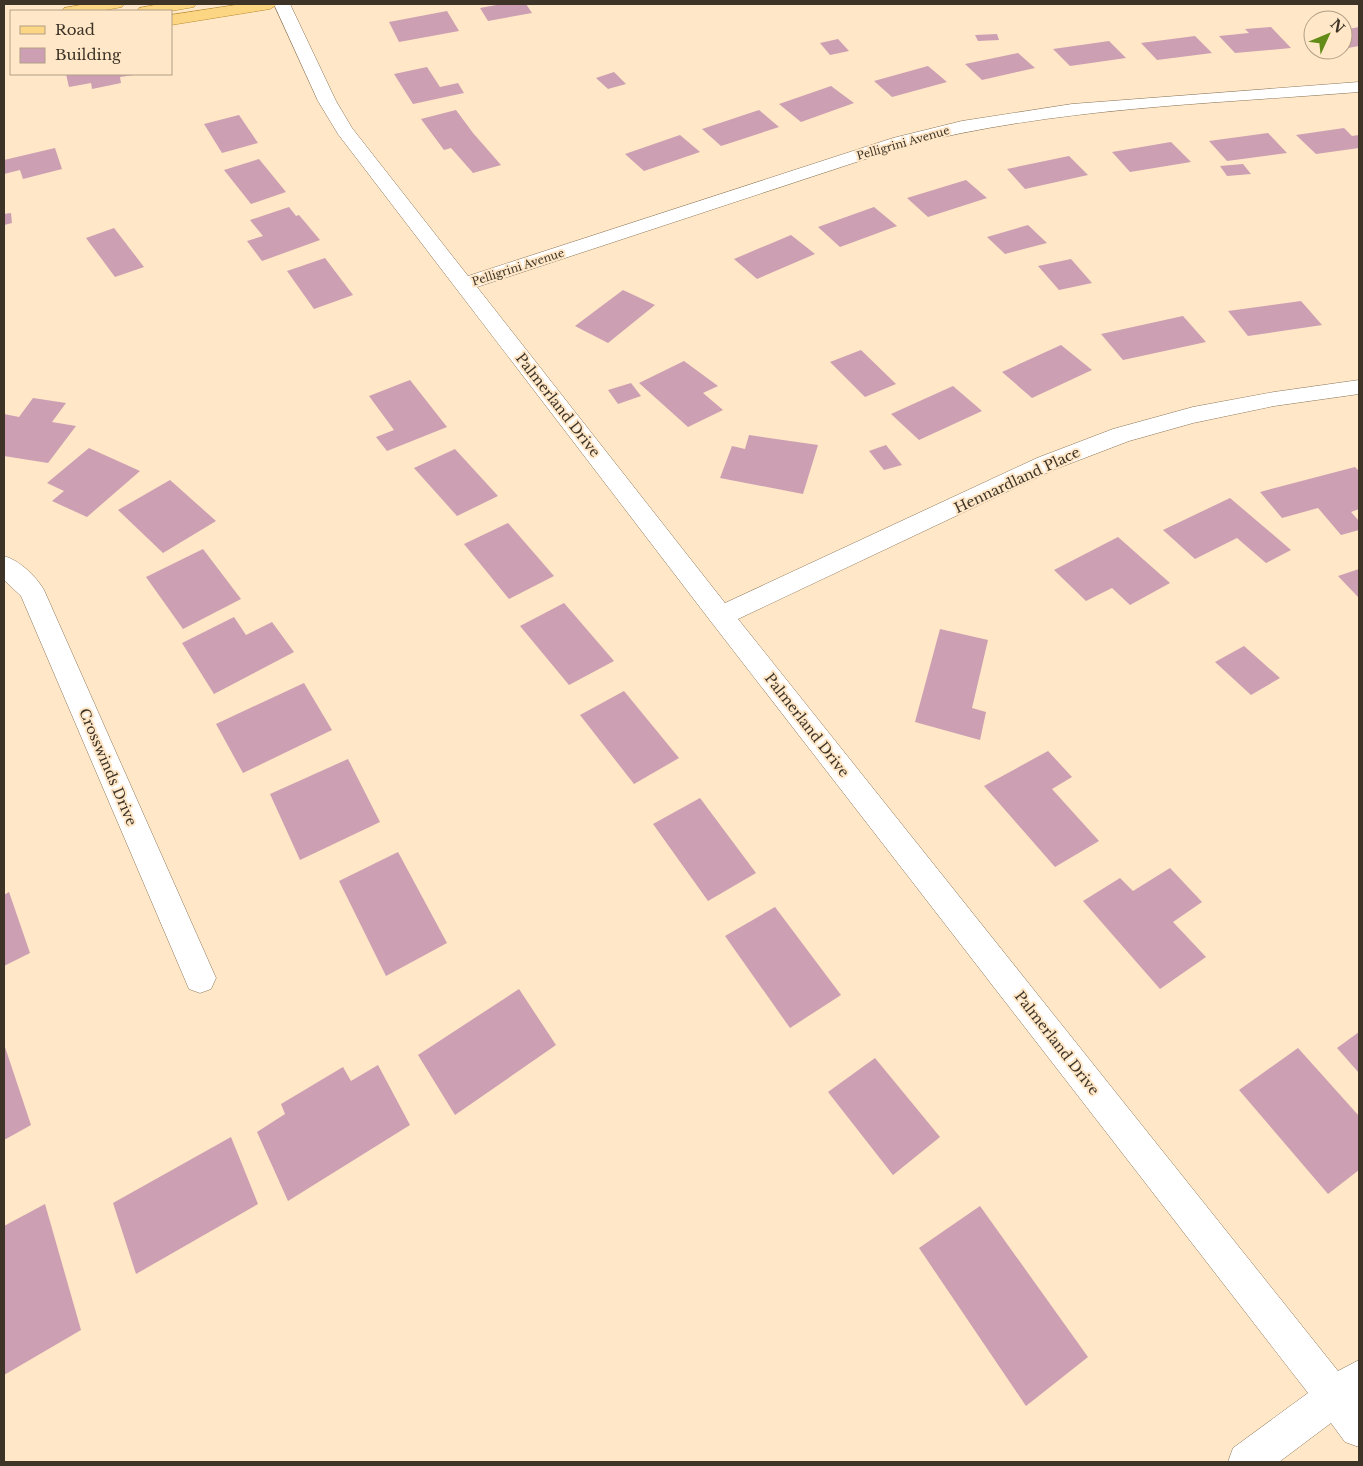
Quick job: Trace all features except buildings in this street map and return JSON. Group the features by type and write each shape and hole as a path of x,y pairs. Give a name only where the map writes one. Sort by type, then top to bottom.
{"main road":[{"path":"77,10 116,4"},
{"path":"151,10 188,4"},
{"path":"172,20 270,4"}],"street":[{"name":"Palmerland Drive","path":"282,4 327,101 344,130 721,616 1347,1388 1359,1428"},
{"name":"Pelligrini Avenue","path":"465,284 899,142 962,126 1072,109 1359,87"},
{"name":"Hennardland Place","path":"721,616 972,500 1045,464 1121,435 1193,415 1274,399 1359,387"},
{"name":"Crosswinds Drive","path":"4,565 31,590 200,978"},
{"path":"1246,1462 1347,1388"}]}
